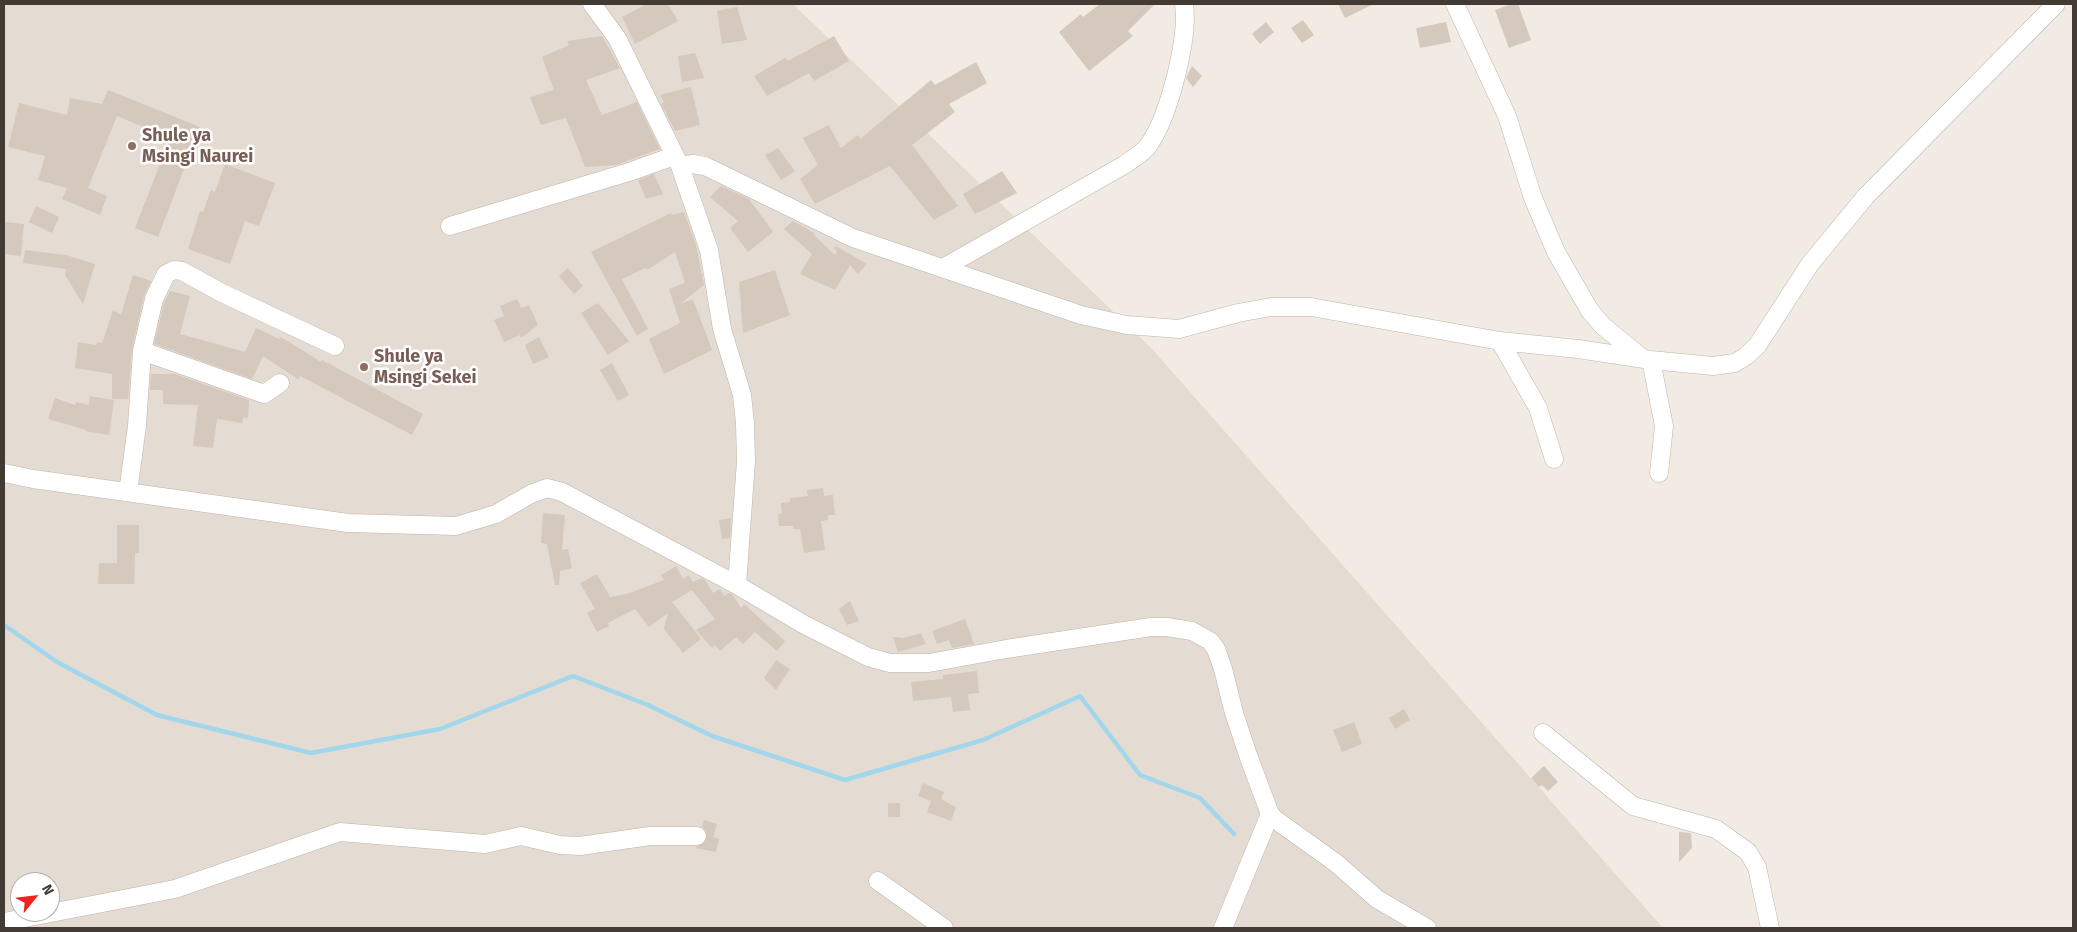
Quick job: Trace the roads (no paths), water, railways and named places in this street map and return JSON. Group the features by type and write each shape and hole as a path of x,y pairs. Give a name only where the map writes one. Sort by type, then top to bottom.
{"street":[{"path":"592,4 617,38 677,161 709,250 722,329 742,395 746,461 737,585"},
{"path":"943,268 1124,165 1147,147 1161,125 1168,102 1186,19 1184,4"},
{"path":"1455,4 1507,116 1533,198 1556,252 1590,311 1603,326 1647,359 1664,426 1659,473"},
{"path":"450,226 612,177 677,161 706,166 853,238 1081,316 1127,325 1179,329 1238,313 1271,307 1311,307 1500,341 1713,366 1735,362 1746,356 1757,346 1810,264 1866,196 2056,4"},
{"path":"128,492 137,426 142,351 154,299 166,274 174,270 182,271 222,293 335,346"},
{"path":"1500,341 1538,408 1554,459"},
{"path":"142,351 264,394 280,383"},
{"path":"4,473 348,523 456,526 496,514 531,494 547,488 562,492 868,657 890,663 929,663 1151,627 1167,627 1192,631 1210,641 1220,659 1234,713 1270,814 1284,827 1336,863 1377,899 1427,928"},
{"path":"1543,733 1634,806 1716,829 1748,852 1756,867 1770,928"},
{"path":"1223,928 1270,814"},
{"path":"4,922 175,889 340,832 485,844 521,836 560,845 580,846 650,836 697,836"},
{"path":"878,881 944,928"}],"waterway":[{"path":"4,625 57,662 157,715 311,753 440,729 573,676 648,705 712,736 845,780 983,740 1080,696 1140,775 1200,798 1234,834"}],"place":[{"name":"Shule ya Msingi Naurei","path":"132,146"},
{"name":"Shule ya Msingi Sekei","path":"364,367"}]}
